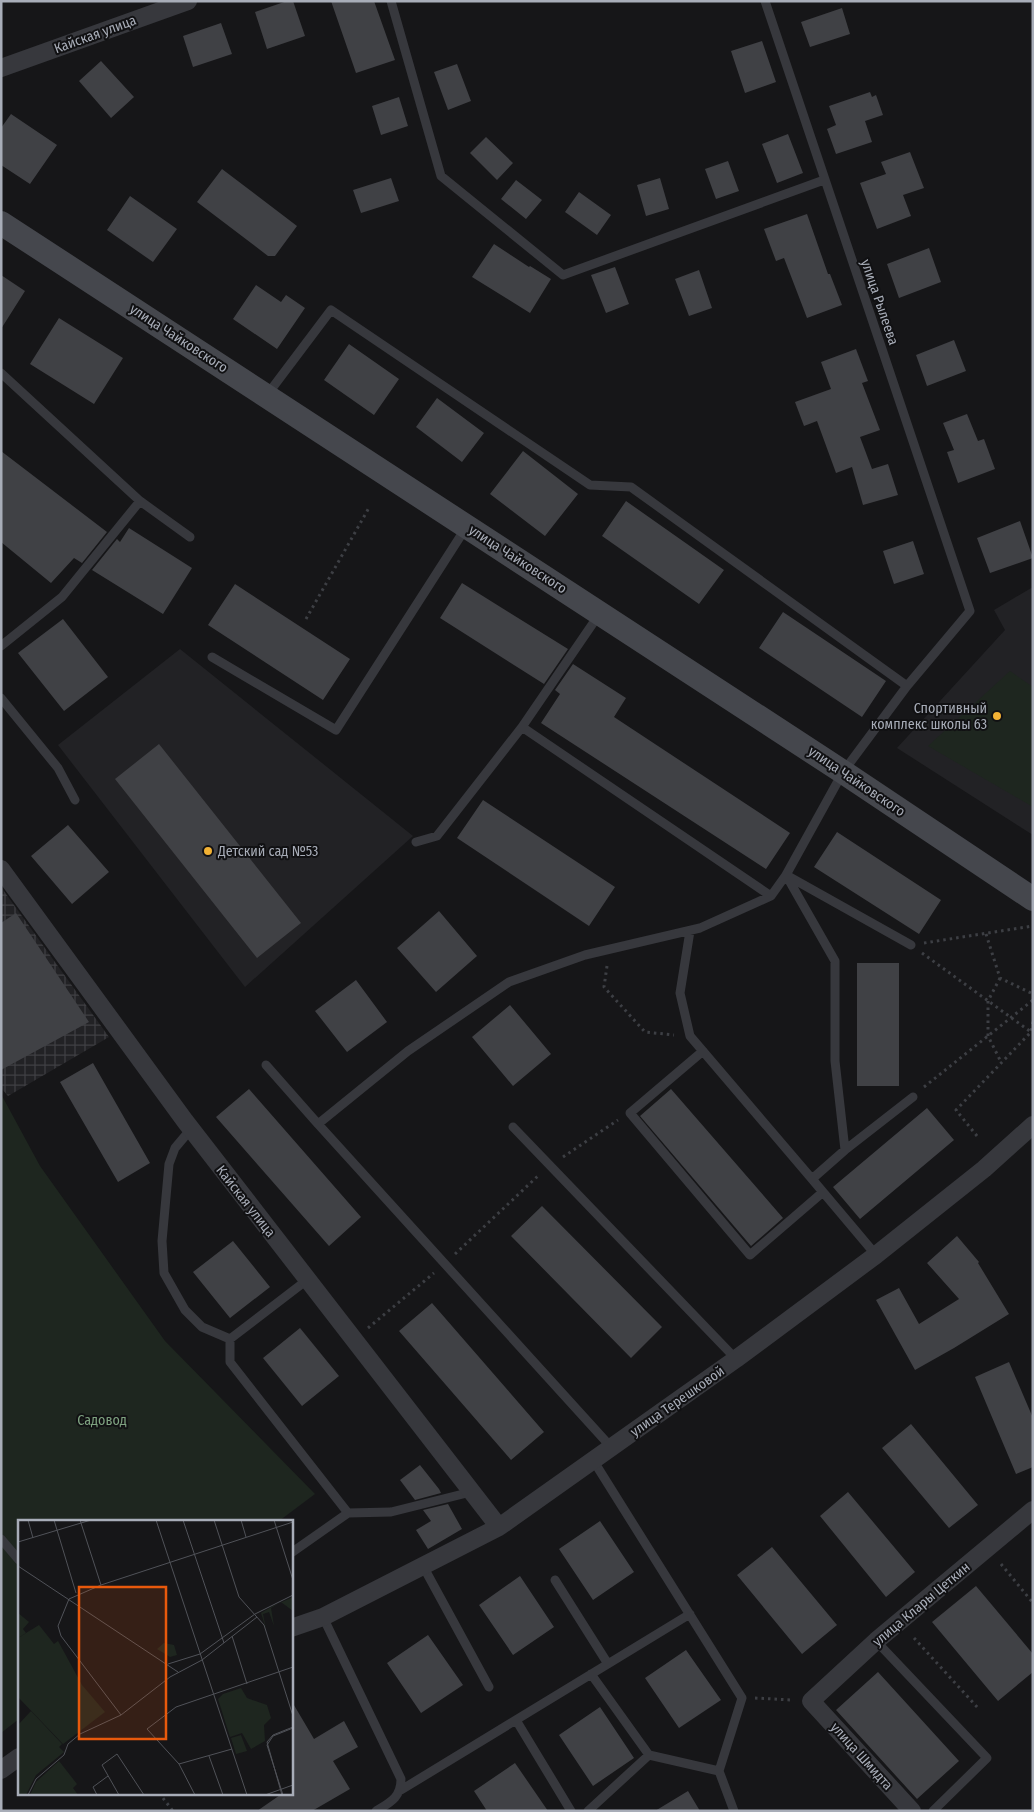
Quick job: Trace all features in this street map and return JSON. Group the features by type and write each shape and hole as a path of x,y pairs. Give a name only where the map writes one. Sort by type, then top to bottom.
{"street":[{"name":"Кайская улица","path":"1,68 188,1"},
{"name":"улица Чайковского","path":"1,223 843,772 1033,899"},
{"name":"Кайская улица","path":"1,869 191,1129 498,1527"},
{"name":"улица Терешковой","path":"292,1628 323,1617 498,1527 736,1359 876,1255 984,1169 1033,1126"},
{"name":"улица Клары Цеткин","path":"811,1701 876,1641 1033,1510"},
{"name":"улица Шмидта","path":"811,1701 912,1811"},
{"path":"1,1770 18,1758"}],"lane":[{"path":"391,1 441,176 563,275 824,180"},
{"name":"улица Рылеева","path":"765,1 970,611 907,686"},
{"path":"266,396 331,310 590,485 631,487 907,686 843,772 786,875 771,896 700,928 585,955 509,982 408,1051 318,1124"},
{"path":"1,373 140,501 190,537"},
{"path":"1,646 62,597 140,501"},
{"path":"212,657 336,730 467,526"},
{"path":"416,842 437,836 522,727 600,613"},
{"path":"1,698 58,768 75,800"},
{"path":"522,727 771,896"},
{"path":"786,875 911,946"},
{"path":"786,875 835,961 835,1061 846,1150"},
{"path":"690,931 680,993 690,1036 876,1255"},
{"path":"703,1051 630,1113 750,1256 823,1192"},
{"path":"266,1065 611,1447"},
{"path":"812,1179 913,1097"},
{"path":"513,1127 736,1359"},
{"path":"191,1129 175,1148 169,1164 162,1241 164,1273 190,1316 202,1327 230,1339"},
{"path":"230,1339 308,1280"},
{"path":"230,1339 230,1362 348,1513"},
{"path":"593,1460 742,1698 719,1772 734,1811"},
{"path":"292,1552 348,1513 391,1512 471,1492"},
{"path":"1,1539 18,1559"},
{"path":"423,1566 489,1687"},
{"path":"555,1580 608,1664"},
{"path":"376,1811 391,1802 401,1790 690,1614"},
{"path":"323,1617 401,1779 401,1790"},
{"path":"876,1641 987,1758 933,1811"},
{"path":"591,1674 649,1755 719,1772"},
{"path":"516,1720 571,1811"},
{"path":"588,1811 649,1755"}],"path":[{"path":"306,619 370,506"},
{"path":"911,946 1033,926"},
{"path":"986,934 1000,978 988,1001 988,1036 1001,1062"},
{"path":"911,946 1031,1032"},
{"path":"608,950 604,987 645,1032 690,1036"},
{"path":"1000,978 1033,994"},
{"path":"913,1097 1033,1000"},
{"path":"977,1136 956,1110 1031,1032 1033,1021"},
{"path":"354,1340 445,1263 550,1165 630,1113"},
{"path":"1001,1564 1033,1603"},
{"path":"914,1638 978,1708"},
{"path":"742,1698 811,1701"},
{"path":"160,1794 174,1811"}],"shaded area":[{"path":"1033,587 1033,835 897,748 1005,630 994,610"},
{"path":"180,649 413,836 245,987 58,745"},
{"path":"1,887 109,1037 8,1096 1,1088"}],"green space":[{"name":"Спортивный комплекс школы 63","path":"1010,671 1033,687 1033,807 928,746"},
{"name":"Садовод","path":"1,1094 40,1166 165,1341 315,1494 280,1520 18,1520 18,1720 1,1733"}],"building":[{"path":"287,1 293,1 305,36 267,49 255,12"},
{"path":"331,1 374,1 395,60 356,73"},
{"path":"842,8 850,34 810,47 801,22"},
{"path":"221,23 232,54 193,67 183,36"},
{"path":"762,41 776,82 745,93 731,51"},
{"path":"101,61 134,97 111,118 79,81"},
{"path":"457,64 471,101 448,110 434,72"},
{"path":"870,92 872,97 876,95 883,115 865,121 872,142 836,154 827,129 836,125 829,106"},
{"path":"399,97 408,126 381,135 372,106"},
{"path":"11,114 57,145 30,184 1,165 1,128"},
{"path":"788,134 803,173 777,183 762,144"},
{"path":"486,137 513,163 497,180 470,153"},
{"path":"910,152 924,188 903,195 911,216 877,229 860,183 886,174 881,162"},
{"path":"728,161 739,191 716,199 705,169"},
{"path":"222,169 297,226 275,256 268,256 197,202"},
{"path":"391,178 399,201 361,213 353,190"},
{"path":"660,178 669,209 646,216 637,185"},
{"path":"516,180 542,200 526,219 501,199"},
{"path":"579,192 611,215 597,235 565,212"},
{"path":"130,196 177,229 153,262 107,230"},
{"path":"807,214 828,274 830,274 842,305 807,318 784,258 776,261 764,229"},
{"path":"494,244 551,279 530,313 472,277"},
{"path":"929,248 941,282 899,298 887,264"},
{"path":"615,267 629,304 606,313 591,275"},
{"path":"699,270 712,308 689,316 675,279"},
{"path":"1,275 25,291 1,329"},
{"path":"256,285 281,302 286,295 305,308 277,349 233,319"},
{"path":"59,318 123,358 94,404 30,364"},
{"path":"954,340 966,371 927,386 916,355"},
{"path":"349,344 399,379 374,415 324,380"},
{"path":"856,349 868,381 862,383 880,430 860,437 872,469 888,464 898,495 863,505 852,467 836,473 817,421 804,426 795,402 831,389 821,362"},
{"path":"437,398 484,433 462,462 416,427"},
{"path":"967,414 978,441 984,439 995,469 958,483 947,452 954,450 943,423"},
{"path":"1,451 107,532 82,563 74,558 51,583 1,542"},
{"path":"523,451 578,494 545,536 490,494"},
{"path":"626,501 724,570 699,604 602,536"},
{"path":"1020,521 1033,558 990,573 977,538"},
{"path":"129,528 192,568 163,614 92,570 117,539 120,542"},
{"path":"913,541 924,574 894,584 883,551"},
{"path":"462,583 568,649 544,684 440,618"},
{"path":"235,584 350,659 323,700 208,625"},
{"path":"783,612 886,681 862,717 759,648"},
{"path":"63,619 108,677 64,711 18,653"},
{"path":"573,664 626,698 614,717 790,833 766,869 541,723 560,694 555,690"},
{"name":"Детский сад №53","path":"159,744 301,923 257,958 115,779"},
{"path":"483,800 615,887 589,926 457,838"},
{"path":"68,825 109,872 72,904 31,856"},
{"path":"837,832 941,900 919,934 814,867"},
{"path":"439,911 477,956 436,992 397,948"},
{"path":"16,913 89,1022 1,1070 1,923"},
{"path":"857,963 899,963 899,1086 857,1086"},
{"path":"356,980 387,1022 347,1052 315,1011"},
{"path":"510,1005 551,1054 513,1086 472,1037"},
{"path":"93,1063 150,1163 118,1182 60,1082"},
{"path":"249,1089 361,1217 329,1246 216,1117"},
{"path":"671,1089 783,1218 751,1246 640,1116"},
{"path":"927,1108 954,1140 860,1219 833,1187"},
{"path":"542,1206 662,1327 631,1358 511,1236"},
{"path":"957,1236 979,1262 1009,1314 915,1370 876,1300 899,1288 919,1324 959,1299 927,1263"},
{"path":"233,1241 270,1287 230,1318 193,1272"},
{"path":"432,1303 544,1432 511,1460 399,1331"},
{"path":"300,1328 339,1376 302,1406 263,1358"},
{"path":"1009,1362 1033,1418 1033,1467 1016,1474 975,1377"},
{"path":"911,1424 978,1505 949,1528 882,1448"},
{"path":"420,1465 441,1493 415,1500 400,1480"},
{"path":"848,1492 915,1572 886,1597 820,1516"},
{"path":"448,1504 462,1529 428,1549 416,1530 431,1521 423,1510"},
{"path":"600,1521 634,1572 593,1600 559,1549"},
{"path":"772,1547 837,1625 802,1654 737,1575"},
{"path":"520,1576 554,1627 513,1655 479,1605"},
{"path":"976,1586 1033,1654 1033,1672 998,1701 932,1622"},
{"path":"428,1635 463,1685 421,1713 387,1663"},
{"path":"686,1650 721,1700 679,1728 645,1678"},
{"path":"878,1672 959,1761 917,1799 836,1710"},
{"path":"292,1702 314,1739 344,1721 358,1747 333,1761 350,1789 312,1811 257,1811 282,1794 292,1794"},
{"path":"600,1707 634,1758 593,1786 559,1735"},
{"path":"515,1763 548,1811 487,1811 474,1791"},
{"path":"688,1791 700,1811 655,1811"}],"place":[{"name":"Спортивный комплекс школы 63","path":"997,716"},
{"name":"Детский сад №53","path":"208,851"}]}
